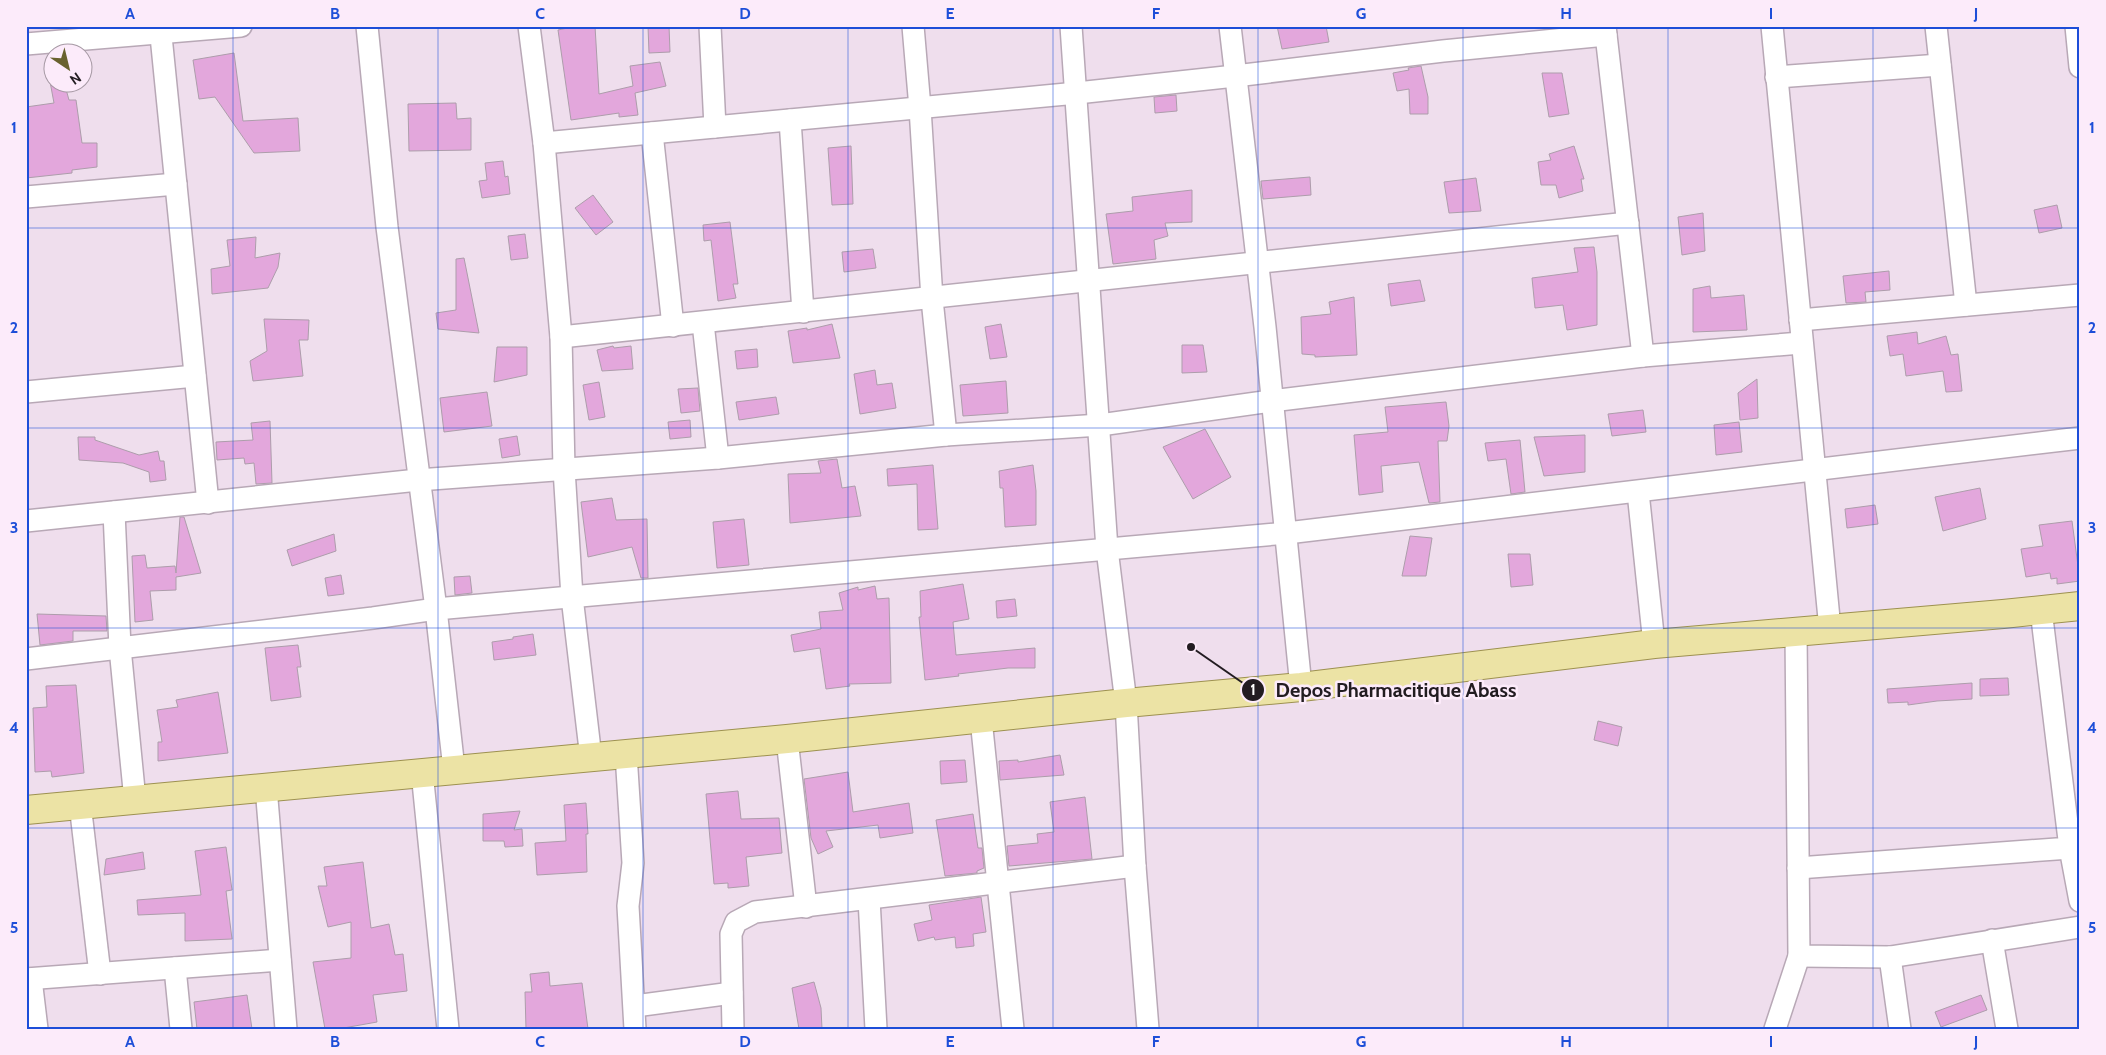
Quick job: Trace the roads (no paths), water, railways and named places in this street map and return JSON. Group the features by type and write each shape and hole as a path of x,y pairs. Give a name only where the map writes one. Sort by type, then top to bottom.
{"main road":[{"path":"26,810 787,739 1126,703 1301,687 1654,644 2080,606"}],"street":[{"path":"26,44 160,30 241,26"},
{"path":"367,26 387,227 436,609 454,769"},
{"path":"529,26 544,143 561,337 564,469 572,597 591,758"},
{"path":"710,26 715,127"},
{"path":"913,26 932,299 946,436"},
{"path":"1071,26 1100,425 1107,549 1126,703 1134,866 1148,1029"},
{"path":"1230,26 1287,532 1301,687"},
{"path":"1772,26 1830,629"},
{"path":"1936,26 1966,305"},
{"path":"2076,26 2080,67"},
{"path":"160,30 208,502"},
{"path":"544,143 1077,93 1235,76 1605,31 1643,356"},
{"path":"1776,77 1940,64"},
{"path":"790,120 803,312"},
{"path":"652,133 673,326"},
{"path":"26,197 176,184"},
{"path":"561,337 932,299 1628,223"},
{"path":"1800,320 2080,295"},
{"path":"703,322 718,458"},
{"path":"26,522 418,480 718,458 946,436 1100,425 1271,401 1643,356 1801,343"},
{"path":"26,392 195,376"},
{"path":"26,659 436,609 1287,532 1638,492 2080,438"},
{"path":"1638,492 1654,644"},
{"path":"114,512 120,648 135,800"},
{"path":"2041,610 2075,845 2080,901"},
{"path":"1775,1029 1799,956 1796,632"},
{"path":"980,719 1013,1029"},
{"path":"787,739 806,907"},
{"path":"626,754 633,863 628,906 635,1029"},
{"path":"422,772 448,1029"},
{"path":"266,787 286,1029"},
{"path":"80,804 100,974"},
{"path":"1798,868 2075,845"},
{"path":"733,1029 731,934 736,922 755,912 1134,866"},
{"path":"869,899 876,1029"},
{"path":"1799,956 1890,958 2080,927"},
{"path":"1992,940 2007,1029"},
{"path":"1890,958 1900,1029"},
{"path":"37,1029 29,979 280,960"},
{"path":"175,968 181,1029"},
{"path":"635,1006 732,994"}],"place":[{"name":"Depos Pharmacitique Abass","path":"1191,647"}]}
